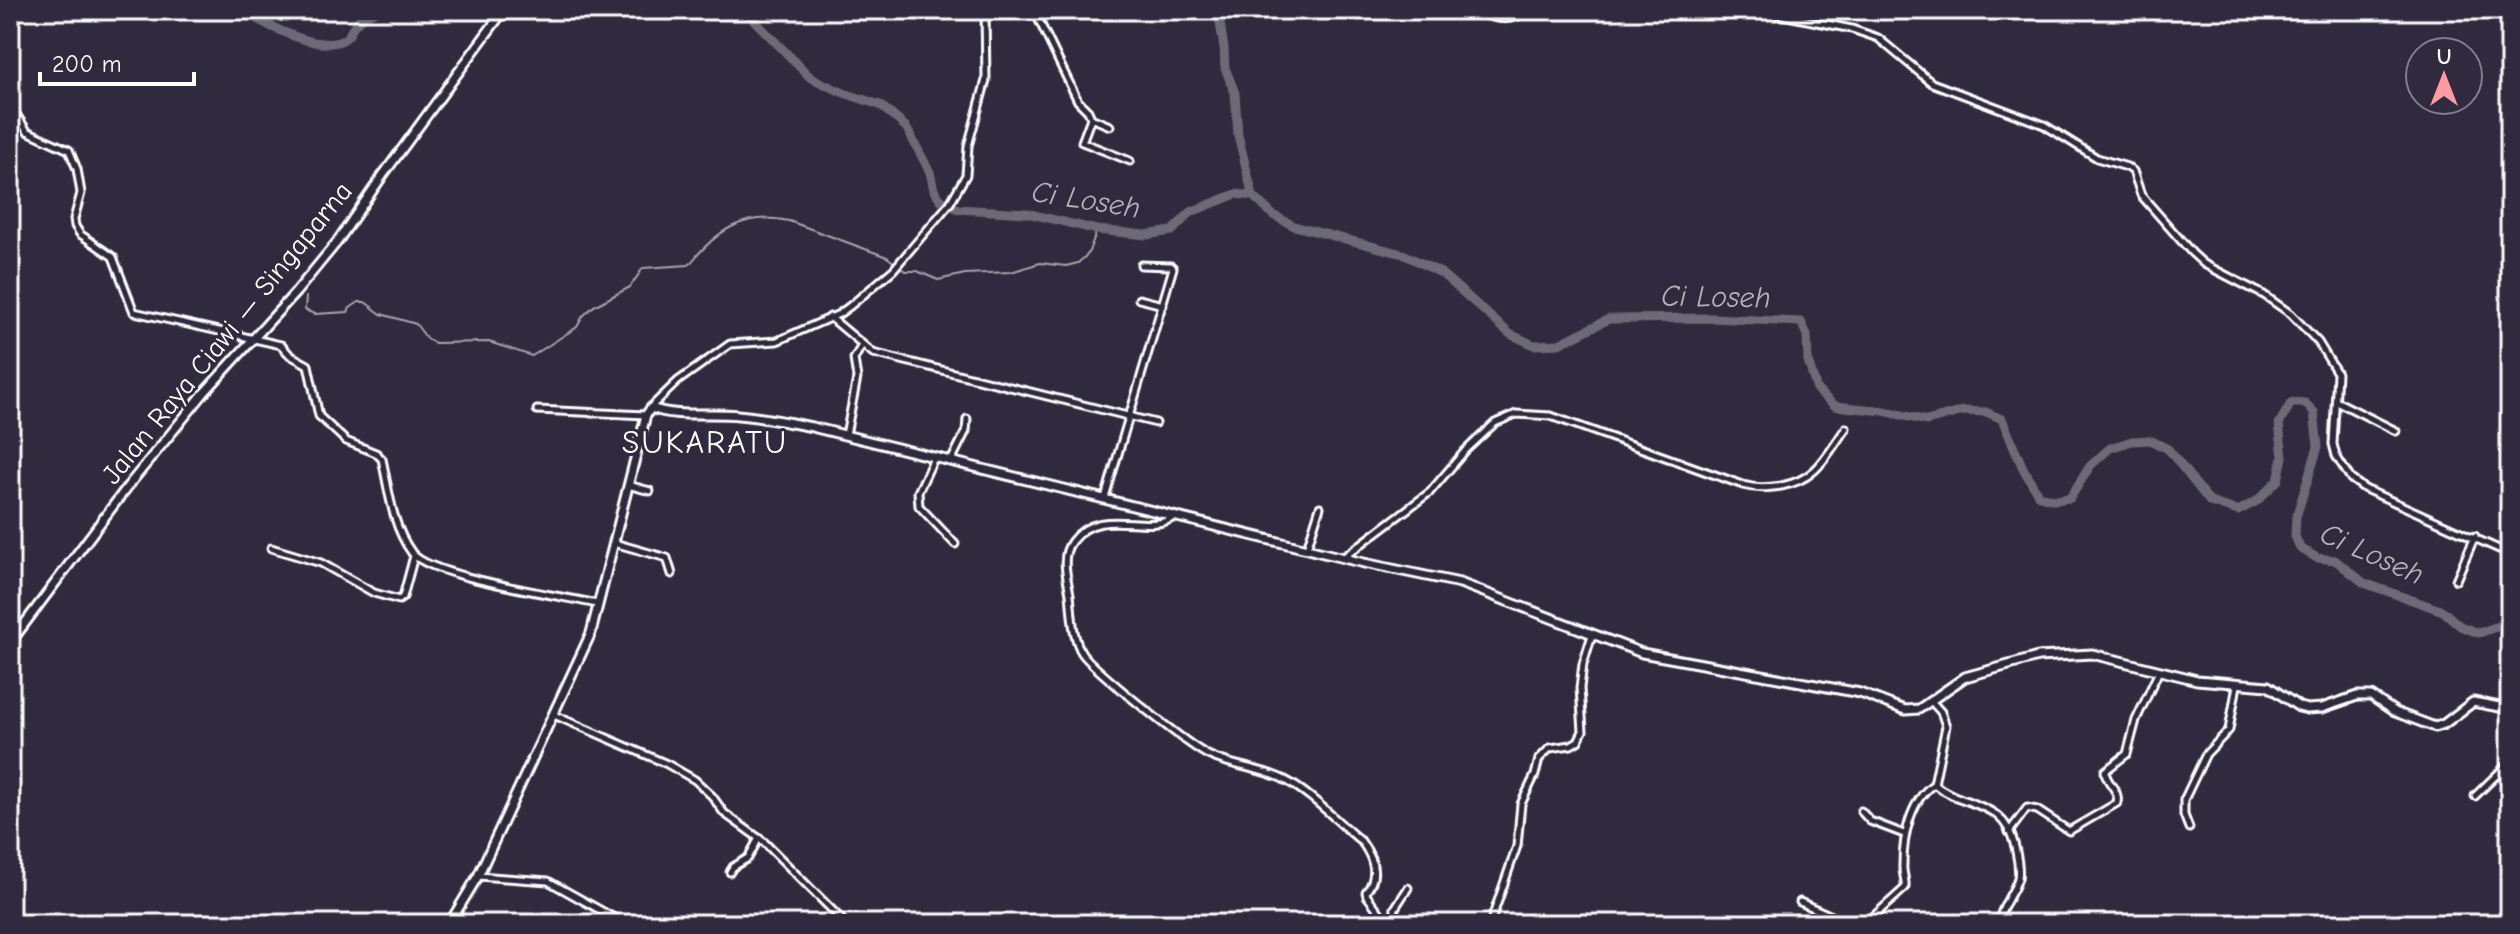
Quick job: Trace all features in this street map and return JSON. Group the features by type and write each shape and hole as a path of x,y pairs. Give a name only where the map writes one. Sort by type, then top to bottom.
{"street":[{"name":"Jalan Raya Ciawi — Singaparna","path":"10,643 128,486 337,242 504,10"},
{"path":"449,924 478,876 591,633 648,411 678,381 726,346 758,340 777,341 850,306 893,270 950,203 966,175 968,146 986,80 985,10"},
{"path":"1034,10 1078,101 1091,118 1082,142 1130,161"},
{"path":"1470,10 1491,18 1512,19 1526,10"},
{"path":"1757,10 1852,29 1878,38 1932,83 2044,125 2097,158 2133,171 2141,195 2204,264 2264,295 2291,314 2318,342 2337,373 2333,444 2336,456 2351,479 2365,489 2510,554"},
{"path":"10,105 24,129 66,148 71,154 81,193 75,226 80,234 113,257 134,312 278,344 306,363 313,379 319,416 346,441 380,456 394,516 414,556 460,575 597,604"},
{"path":"1091,118 1110,126"},
{"path":"1105,498 1173,267 1141,265"},
{"path":"1139,299 1163,305"},
{"path":"830,317 873,353 1156,423"},
{"path":"846,435 857,378 854,359 862,344"},
{"path":"2336,401 2396,431"},
{"path":"537,410 648,411 772,418 1343,558 1479,588 1642,653 1860,693 1905,710 1919,709 1965,677 2038,657 2092,654 2197,680 2268,686 2299,707 2315,709 2357,696 2371,696 2395,712 2435,727 2444,724 2473,702 2510,709"},
{"path":"1343,558 1430,492 1465,451 1495,423 1516,414 1551,416 1743,485 1760,488 1793,484 1808,478 1846,428"},
{"path":"950,462 966,431 967,419"},
{"path":"934,458 918,492 919,506 955,544"},
{"path":"627,485 650,491"},
{"path":"1307,548 1320,507"},
{"path":"1175,515 1163,522 1104,523 1073,539 1066,551 1065,564 1079,648 1085,657 1166,726 1204,754 1284,779 1361,841 1374,867 1367,896 1385,923 1394,919 1405,924"},
{"path":"2456,580 2475,536"},
{"path":"614,543 667,558 672,574"},
{"path":"271,548 321,563 374,593 399,600 403,597 414,556"},
{"path":"1490,924 1517,846 1521,804 1539,759 1550,748 1578,741 1583,731 1580,688 1592,635"},
{"path":"2009,832 2027,808 2037,810 2069,831 2117,803 2117,793 2105,771 2127,754 2136,720 2159,671"},
{"path":"2189,828 2184,815 2184,800 2206,754 2229,730 2237,685"},
{"path":"1864,924 1905,888 1906,877 1902,867 1904,834 1923,793 1934,784 1946,726 1941,712 1931,701"},
{"path":"554,715 667,764 695,780 724,813 759,838 846,924"},
{"path":"2475,796 2510,762"},
{"path":"1934,784 1995,812 2009,832 2017,857 2018,876 2000,910 1998,924"},
{"path":"1861,811 1870,821 1904,834"},
{"path":"730,872 748,858 759,838"},
{"path":"478,876 548,881 625,924"},
{"path":"1394,919 1395,908 1408,888"},
{"path":"1800,902 1850,924"},
{"path":"1059,924 1086,921 1193,924"}],"waterway":[{"name":"Ci Loseh","path":"243,10 294,36 324,43 347,37 358,21 378,10"},
{"name":"Ci Loseh","path":"744,10 811,78 880,105 906,127 930,172 934,190 941,200 958,209 1027,213 1097,230 1146,235 1172,231 1191,212 1236,194 1253,196 1273,215 1294,226 1403,254 1441,273 1510,334 1534,345 1559,344 1609,319 1712,318 1801,322 1807,335 1808,361 1817,390 1835,406 1884,411 1927,421 1963,411 1986,412 2002,419 2039,496 2055,500 2070,498 2090,466 2110,448 2132,441 2150,440 2168,449 2210,502 2238,511 2257,501 2278,480 2283,457 2279,424 2291,403 2305,403 2314,412 2318,447 2296,517 2295,536 2300,548 2317,558 2335,560 2364,583 2443,611 2460,626 2479,633 2510,622"},
{"path":"1218,10 1225,68 1235,93 1238,135 1253,196"},
{"path":"306,297 305,310 315,314 348,312 359,302 365,302 381,314 416,324 427,339 435,343 489,342 532,356 577,327 594,306 630,287 643,268 689,265 710,242 732,226 758,219 789,221 887,257 905,271 917,271 938,280 965,274 1011,272 1040,263 1066,266 1078,263 1088,254 1097,230"}],"district":[{"name":"SUKARATU","path":"705,442"}]}
